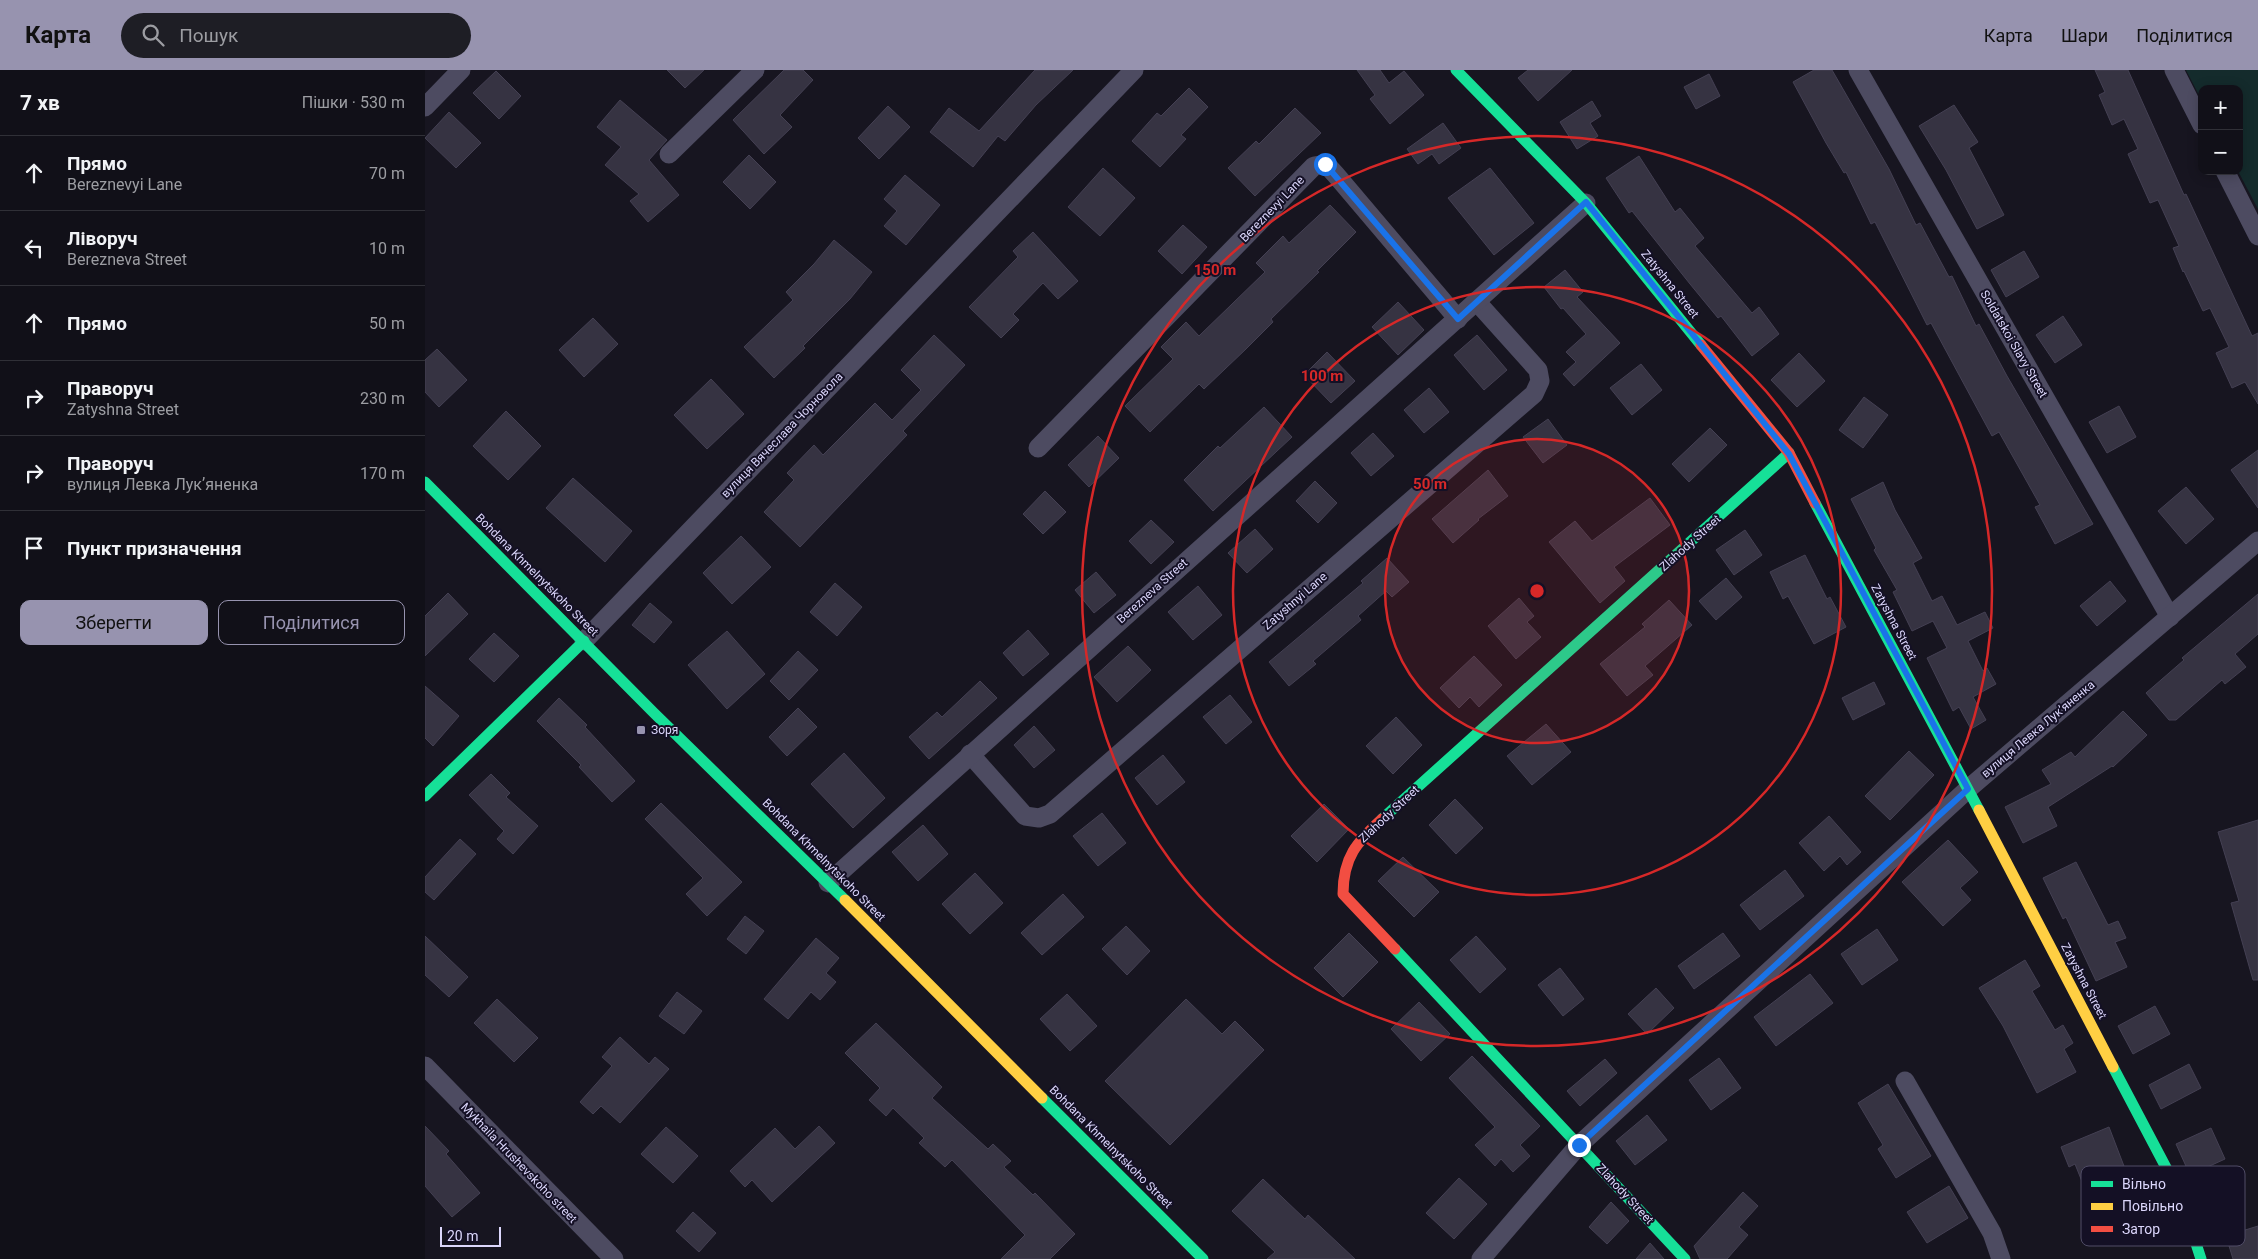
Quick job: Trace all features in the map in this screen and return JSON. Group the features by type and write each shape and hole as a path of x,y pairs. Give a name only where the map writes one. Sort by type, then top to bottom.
{"street":[{"path":"425,106 461,70"},
{"path":"669,154 755,70"},
{"name":"вулиця Вячеслава Чорновола","path":"425,796 584,641 1134,70"},
{"name":"Zatyshna Street","path":"1456,70 1586,202 1789,454 1968,789 2165,1166"},
{"name":"Soldatskoi Slavy Street","path":"1858,70 2170,617"},
{"path":"2174,70 2198,116"},
{"name":"Bereznevyi Lane","path":"1037,448 1314,166 1325,164 1337,176 1458,319"},
{"path":"2227,175 2258,236"},
{"name":"Berezneva Street","path":"828,882 1458,319 1586,202"},
{"name":"Zatyshnyi Lane","path":"970,754 1025,816 1039,818 1050,814 1534,394 1540,381 1538,370 1476,301"},
{"name":"Zlahody Street","path":"1685,1259 1343,894 1342,873 1349,856 1361,838 1789,454"},
{"name":"Bohdana Khmelnytskoho Street","path":"425,482 654,713 828,882 1203,1259"},
{"name":"вулиця Левка Лукʼяненка","path":"1481,1259 1579,1145 1968,789 2258,542"},
{"name":"Mykhaila Hrushevskoho street","path":"425,1066 614,1259"},
{"path":"1905,1081 1992,1233 2001,1259"},
{"name":"Zatyshna Street","path":"2197,1246 2201,1259"}],"green space":[{"path":"2186,70 2258,70 2258,209 2240,175 2243,175 2243,85 2198,85 2198,93"}],"building":[{"path":"667,70 704,70 685,88"},
{"path":"784,70 803,70 813,80 780,115 792,127 764,154 733,120"},
{"path":"1035,70 1073,70 1036,105 1005,141 998,136 973,167 930,132 949,108 979,131"},
{"path":"1357,70 1380,70 1389,83 1404,71 1424,95 1390,124 1370,99 1375,95"},
{"path":"1528,70 1572,70 1538,101 1518,78"},
{"path":"1814,70 1832,70 1889,169 1916,225 1920,223 1949,277 1952,276 1976,326 1979,324 2093,524 2055,544 2035,507 2040,505 1999,432 1992,436 1931,323 1927,325 1875,222 1871,224 1846,172 1844,173 1826,143 1793,82"},
{"path":"2095,70 2128,70 2184,195 2186,194 2252,336 2258,333 2258,404 2245,382 2232,388 2216,353 2229,347 2210,308 2203,311 2183,272 2173,248 2179,246 2158,200 2150,203 2128,154 2138,149 2124,119 2112,125 2099,95 2105,92"},
{"path":"496,71 521,96 499,119 473,93"},
{"path":"1709,74 1720,96 1696,109 1684,87"},
{"path":"1189,88 1208,107 1181,135 1186,139 1160,167 1132,141 1157,113 1161,116"},
{"path":"620,100 667,140 649,160 679,195 648,222 630,201 639,194 605,165 621,147 597,127"},
{"path":"1592,101 1601,116 1590,123 1598,136 1577,149 1560,122"},
{"path":"1954,105 1978,142 1969,148 2004,215 1977,229 1946,170 1919,126"},
{"path":"888,106 910,127 879,159 858,138"},
{"path":"1295,108 1321,133 1255,196 1228,168 1256,141 1259,144"},
{"path":"449,112 481,143 456,168 425,138"},
{"path":"1443,123 1461,148 1439,164 1432,154 1418,164 1407,149"},
{"path":"749,155 776,182 750,209 723,182"},
{"path":"1639,156 1675,212 1680,208 1704,238 1695,246 1752,313 1759,307 1779,334 1752,356 1721,316 1718,318 1632,211 1629,213 1606,178"},
{"path":"1103,168 1135,198 1100,236 1068,207"},
{"path":"1490,168 1534,223 1494,255 1448,198"},
{"path":"905,175 940,205 906,245 884,226 897,211 884,199"},
{"path":"1330,205 1356,232 1271,319 1273,322 1246,349 1204,389 1199,384 1150,432 1125,406 1173,359 1161,347 1186,322 1199,336 1265,272 1256,263 1283,236 1289,243"},
{"path":"1183,225 1207,247 1182,274 1158,251"},
{"path":"1033,232 1078,281 1058,299 1043,283 1013,314 1019,320 1001,338 969,307 1018,257 1013,251"},
{"path":"834,240 872,272 850,299 803,346 805,348 774,378 744,347 793,300 786,292 814,264"},
{"path":"2024,251 2039,277 2006,297 1991,270"},
{"path":"1565,270 1583,292 1577,297 1620,343 1574,386 1563,374 1576,362 1566,352 1586,334 1563,308 1561,309 1544,287"},
{"path":"1398,302 1424,330 1398,355 1372,327"},
{"path":"2063,316 2082,345 2055,363 2036,335"},
{"path":"593,318 618,344 584,377 559,350"},
{"path":"934,335 965,365 903,431 907,435 800,547 764,512 794,480 787,473 814,445 823,455 875,403 892,420 921,390 901,370"},
{"path":"1477,335 1507,370 1484,390 1454,355"},
{"path":"437,349 467,380 439,407 425,392 425,360"},
{"path":"1327,352 1355,381 1331,403 1304,375"},
{"path":"1799,353 1825,381 1797,407 1771,380"},
{"path":"1641,364 1662,390 1632,415 1610,388"},
{"path":"711,379 744,414 707,449 674,415"},
{"path":"1429,388 1449,412 1424,433 1404,410"},
{"path":"1864,397 1888,415 1863,448 1839,430"},
{"path":"2119,406 2136,437 2107,453 2089,422"},
{"path":"1264,407 1292,437 1213,511 1184,480 1218,446 1220,448"},
{"path":"506,411 541,446 508,480 473,446"},
{"path":"1548,419 1567,445 1543,463 1523,437"},
{"path":"1710,428 1727,445 1689,482 1672,464"},
{"path":"1373,433 1394,456 1371,476 1351,453"},
{"path":"1098,436 1119,458 1089,487 1068,465"},
{"path":"2258,450 2258,508 2231,470"},
{"path":"1488,470 1508,496 1478,519 1453,543 1432,519"},
{"path":"573,478 632,531 605,562 546,508"},
{"path":"1315,481 1337,503 1318,523 1296,501"},
{"path":"1883,482 1895,510 1922,558 1913,563 1932,601 1942,596 1957,625 1985,612 1993,628 1968,641 1983,671 1987,668 1996,684 1973,697 1986,720 1971,729 1959,707 1953,711 1927,658 1947,648 1933,621 1912,631 1893,592 1897,590 1874,550 1876,548 1851,499"},
{"path":"2186,487 2214,519 2186,544 2158,511"},
{"path":"1045,491 1066,512 1043,534 1023,514"},
{"path":"1650,498 1670,525 1614,567 1625,581 1600,603 1549,542 1575,521 1592,541"},
{"path":"1151,520 1174,542 1151,564 1129,541"},
{"path":"1255,529 1273,549 1247,573 1228,553"},
{"path":"1745,530 1762,555 1734,575 1716,550"},
{"path":"741,536 771,567 732,604 703,573"},
{"path":"1805,555 1827,599 1830,597 1846,627 1814,644 1788,596 1783,599 1770,572"},
{"path":"1387,558 1409,582 1392,597 1386,591 1358,616 1361,620 1313,661 1316,664 1289,686 1269,662 1363,583 1361,581"},
{"path":"1096,572 1116,595 1094,613 1075,590"},
{"path":"1726,578 1742,597 1716,620 1699,601"},
{"path":"2110,581 2126,601 2097,626 2080,606"},
{"path":"835,583 862,607 837,636 810,612"},
{"path":"1198,586 1222,615 1193,640 1168,612"},
{"path":"448,593 468,614 425,656 425,616"},
{"path":"2258,594 2258,634 2235,654 2246,667 2225,684 2222,680 2176,720 2169,720 2146,693 2184,660 2182,658"},
{"path":"1519,598 1534,616 1527,622 1541,637 1516,659 1488,626"},
{"path":"1669,600 1692,625 1645,666 1653,675 1627,696 1600,664 1645,627 1642,624"},
{"path":"650,603 672,622 654,643 632,625"},
{"path":"1028,630 1049,654 1023,676 1003,653"},
{"path":"727,631 765,674 727,709 688,665"},
{"path":"494,633 519,656 494,682 469,659"},
{"path":"1128,646 1151,670 1117,702 1094,677"},
{"path":"798,651 818,670 789,700 770,681"},
{"path":"1474,656 1502,685 1479,707 1470,697 1459,708 1440,688"},
{"path":"980,681 997,698 929,759 909,737 937,712 942,717"},
{"path":"1874,682 1885,704 1853,720 1842,698"},
{"path":"425,686 459,716 433,746 425,738"},
{"path":"1230,695 1252,722 1226,744 1203,717"},
{"path":"559,698 587,725 585,727 635,781 612,802 579,767 581,765 537,721"},
{"path":"798,708 817,727 787,756 769,737"},
{"path":"2123,711 2147,735 2113,767 2048,807 2057,826 2023,843 2005,807 2051,784 2042,770 2071,752 2075,757"},
{"path":"1396,717 1422,745 1393,774 1366,746"},
{"path":"1546,724 1571,752 1532,785 1507,756"},
{"path":"1034,726 1055,750 1034,768 1014,745"},
{"path":"1909,751 1934,775 1890,820 1865,796"},
{"path":"844,753 885,798 853,828 811,784"},
{"path":"1163,755 1185,782 1157,805 1135,778"},
{"path":"491,774 510,793 506,797 538,826 513,854 497,839 504,831 469,795"},
{"path":"1455,799 1483,828 1456,854 1429,825"},
{"path":"661,803 742,882 707,916 686,894 703,878 645,819"},
{"path":"1324,804 1349,829 1317,862 1291,836"},
{"path":"1102,813 1126,843 1098,866 1073,836"},
{"path":"1829,816 1861,852 1847,865 1840,856 1824,871 1799,843"},
{"path":"2258,820 2258,980 2253,980 2231,903 2239,901 2218,832"},
{"path":"923,825 948,854 918,881 892,852"},
{"path":"460,839 476,854 434,900 425,892 425,877"},
{"path":"1948,840 1978,872 1960,888 1971,900 1943,926 1902,882"},
{"path":"1403,857 1439,892 1414,917 1378,881"},
{"path":"2076,862 2108,925 2118,921 2126,938 2115,942 2127,967 2096,981 2066,917 2063,919 2043,878"},
{"path":"1785,870 1804,896 1760,930 1740,905"},
{"path":"975,873 1003,903 970,934 942,904"},
{"path":"1063,894 1084,917 1042,955 1021,933"},
{"path":"745,916 764,931 746,954 727,939"},
{"path":"1126,926 1150,951 1127,975 1102,949"},
{"path":"1877,929 1898,960 1862,985 1841,954"},
{"path":"1349,933 1378,962 1343,997 1314,968"},
{"path":"1723,933 1740,956 1694,989 1678,966"},
{"path":"425,936 468,977 449,997 425,975"},
{"path":"1476,936 1506,969 1480,993 1450,960"},
{"path":"816,938 839,958 826,973 836,982 820,1000 811,992 788,1019 764,999"},
{"path":"2025,960 2040,986 2032,991 2055,1030 2063,1025 2073,1043 2064,1049 2076,1072 2037,1093 2003,1026 1979,988"},
{"path":"1560,968 1584,999 1563,1016 1538,985"},
{"path":"1810,974 1833,1003 1776,1046 1754,1017"},
{"path":"1656,988 1674,1008 1647,1034 1628,1014"},
{"path":"677,992 702,1011 684,1034 659,1016"},
{"path":"1067,994 1097,1026 1070,1051 1040,1019"},
{"path":"497,999 538,1038 514,1062 474,1023"},
{"path":"1186,999 1222,1034 1235,1021 1264,1050 1170,1145 1105,1081"},
{"path":"1419,1002 1450,1034 1421,1061 1391,1029"},
{"path":"2155,1006 2170,1034 2133,1054 2118,1026"},
{"path":"876,1023 942,1087 932,1098 988,1149 993,1144 1011,1161 1004,1167 1033,1195 1035,1193 1075,1234 1050,1259 1001,1259 1025,1235 952,1160 945,1167 919,1143 924,1138 893,1108 886,1116 869,1100 880,1088 845,1053"},
{"path":"620,1037 649,1064 655,1057 669,1069 620,1123 601,1106 593,1114 580,1102 612,1066 602,1057"},
{"path":"1472,1056 1540,1126 1520,1145 1530,1156 1513,1172 1501,1159 1495,1166 1475,1145 1495,1127 1449,1078"},
{"path":"1719,1058 1741,1088 1711,1110 1689,1080"},
{"path":"1605,1059 1617,1073 1580,1106 1567,1091"},
{"path":"2189,1064 2201,1088 2161,1109 2149,1085"},
{"path":"1888,1084 1931,1156 1896,1178 1878,1149 1883,1145 1858,1103"},
{"path":"1647,1115 1667,1140 1635,1165 1616,1141"},
{"path":"425,1126 449,1151 446,1154 480,1193 452,1217 425,1186"},
{"path":"819,1126 835,1143 772,1202 752,1180 745,1187 730,1171 775,1128 795,1149"},
{"path":"666,1127 698,1156 673,1183 641,1154"},
{"path":"2109,1127 2124,1166 2081,1166 2081,1179 2075,1164 2069,1167 2061,1147"},
{"path":"2211,1128 2225,1159 2210,1166 2186,1166 2176,1144"},
{"path":"1459,1178 1487,1204 1454,1239 1426,1213"},
{"path":"1263,1179 1305,1219 1308,1215 1355,1259 1267,1259 1275,1252 1232,1211"},
{"path":"1949,1186 1968,1218 1927,1243 1907,1212"},
{"path":"1743,1192 1758,1206 1739,1227 1748,1235 1727,1259 1700,1259 1694,1246"},
{"path":"1611,1202 1629,1221 1607,1244 1589,1227"},
{"path":"693,1212 716,1233 699,1252 676,1231"},
{"path":"2258,1226 2258,1259 2233,1259 2229,1246 2245,1246 2245,1230"},
{"path":"1650,1243 1664,1259 1636,1259"}],"traffic: fast":[{"path":"1456,70 1586,203 1701,345"},
{"path":"1382,819 1789,453"},
{"path":"425,482 654,713 845,900"},
{"path":"1815,503 1979,810"},
{"path":"425,796 584,641"},
{"path":"1395,949 1685,1259"},
{"path":"2113,1067 2165,1166"},
{"path":"1042,1098 1203,1259"},
{"path":"2197,1246 2201,1259"}],"traffic: slow":[{"path":"1979,810 2113,1067"},
{"path":"845,900 1042,1098"}],"traffic: jam":[{"path":"1701,345 1789,453 1815,503"},
{"path":"1382,819 1365,835 1353,851 1346,870 1343,894 1395,949"}],"place":[{"name":"Зоря","path":"641,730"}],"route":[{"path":"1325,164 1458,319 1586,202 1789,454 1968,789 1579,1145"}]}
